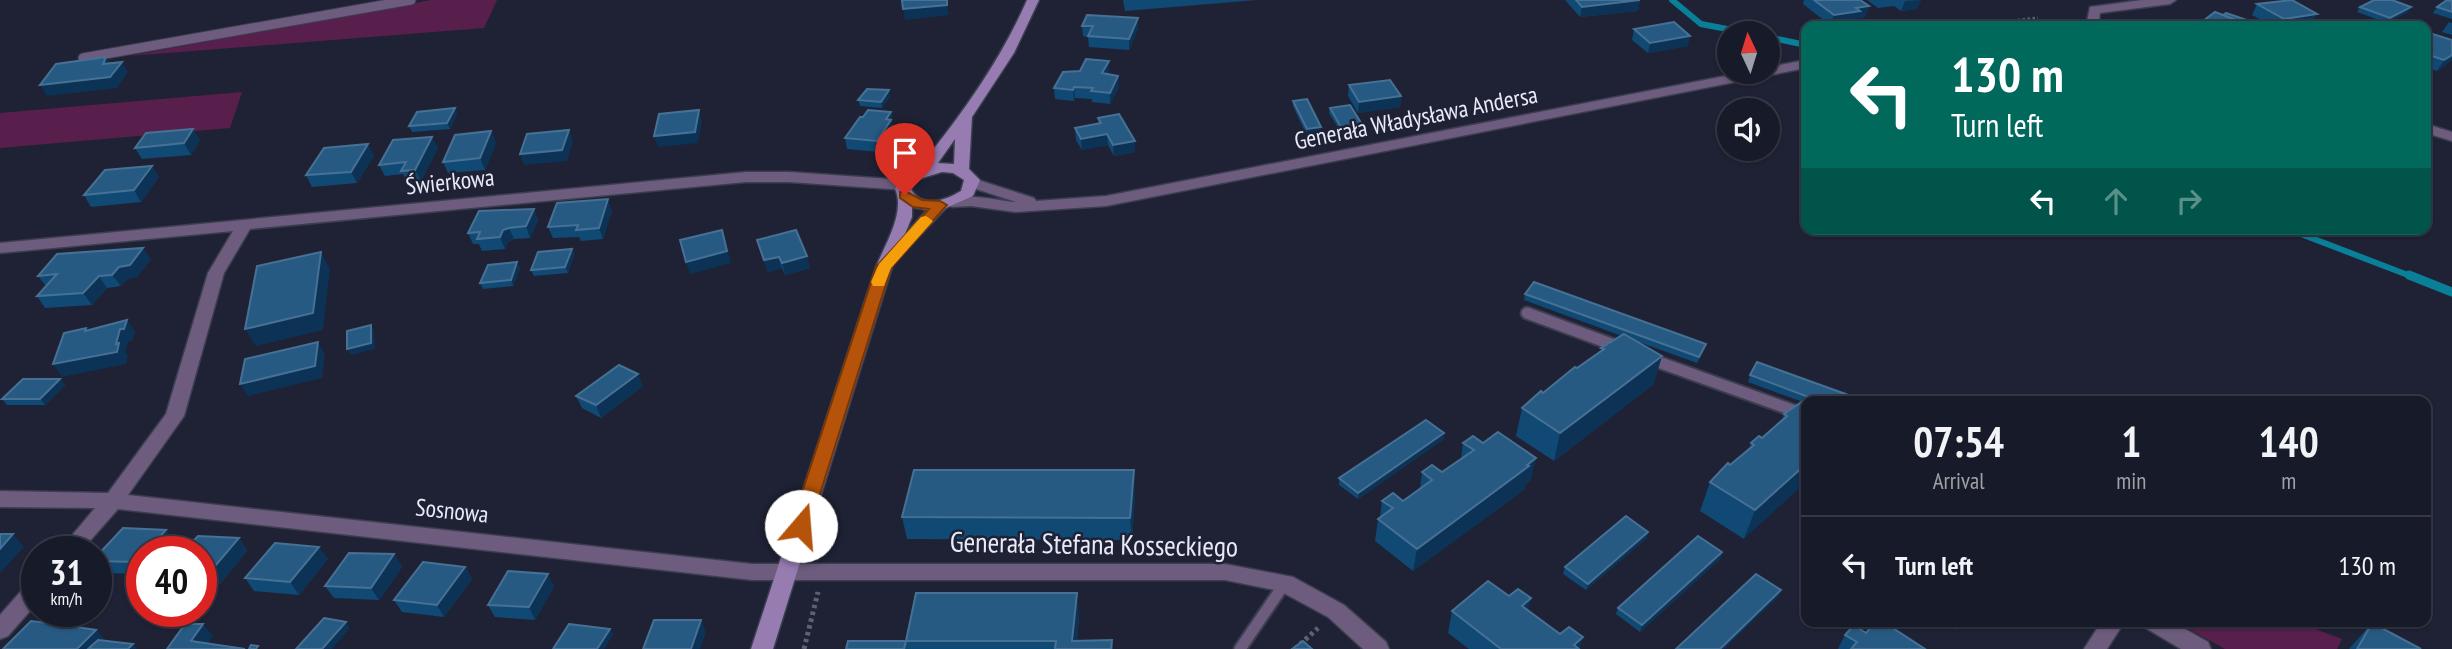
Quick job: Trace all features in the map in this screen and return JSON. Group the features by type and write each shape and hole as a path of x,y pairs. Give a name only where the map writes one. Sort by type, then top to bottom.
{"street":[{"path":"762,649 884,267 904,217 905,190 920,172 932,163 967,115 1005,57 1033,0"},
{"path":"2093,21 2094,10 2170,0"},
{"name":"Generała Władysława Andersa","path":"946,204 971,201 1015,207 1105,201 1801,65"},
{"path":"961,170 967,115"},
{"path":"2431,130 2452,137"},
{"path":"884,267 946,204 968,193 972,183 968,175 961,170 941,167 920,172"},
{"name":"Świerkowa","path":"0,248 746,177 789,177 905,190"},
{"name":"Generała Władysława Andersa","path":"972,183 1023,198 1034,205"},
{"path":"905,190 918,204 946,204"},
{"path":"82,536 113,500 175,416 216,273 244,225"},
{"name":"Sosnowa","path":"0,499 113,500 786,573"},
{"name":"Generała Stefana Kosseckiego","path":"786,573 1225,572 1285,583 1336,611 1378,649"},
{"path":"0,630 21,606"},
{"path":"2095,649 2110,627"},
{"path":"2162,627 2200,649"}],"lane":[{"path":"83,58 411,0"},
{"path":"1527,313 1801,413"},
{"path":"1240,649 1285,583"}],"path":[{"path":"804,649 822,571"},
{"path":"1295,649 1318,628"}],"shaded area":[{"path":"431,0 497,0 484,28 129,56"},
{"path":"242,92 230,128 0,148 0,113"},
{"path":"2185,627 2310,627 2342,639 2337,649 2225,649"}],"building":[{"path":"902,0 947,0 947,5 903,9"},
{"path":"1576,0 1640,0 1582,7"},
{"path":"1814,0 1860,0 1869,6 1856,8 1860,11 1834,15"},
{"path":"2292,0 2317,14 2284,19 2257,4"},
{"path":"2374,0 2392,0 2411,7 2390,18 2360,7"},
{"path":"2447,0 2452,1 2452,12 2437,7"},
{"path":"2215,12 2239,21 2203,21"},
{"path":"2226,13 2250,21 2238,21 2223,15"},
{"path":"1087,15 1138,18 1129,39 1088,36 1093,26 1082,26"},
{"path":"1674,22 1690,36 1650,43 1634,29"},
{"path":"2431,34 2452,40 2452,55 2444,60 2431,56"},
{"path":"106,57 103,64 122,62 110,77 40,85 56,64"},
{"path":"1086,59 1109,61 1102,73 1118,76 1110,93 1091,91 1093,88 1054,88 1063,72 1080,71"},
{"path":"1390,80 1401,96 1359,102 1349,85"},
{"path":"867,89 889,90 881,102 858,100"},
{"path":"1307,99 1321,127 1307,129 1293,101"},
{"path":"1350,105 1363,126 1342,129 1330,108"},
{"path":"455,108 447,123 409,126 417,112"},
{"path":"699,110 695,132 654,136 659,114"},
{"path":"868,110 891,112 886,119 891,120 877,141 845,138 860,117"},
{"path":"1119,114 1135,141 1113,145 1107,134 1081,139 1075,128 1101,123 1098,118"},
{"path":"193,129 184,143 135,148 146,133"},
{"path":"569,130 562,150 520,154 527,134"},
{"path":"491,131 480,158 443,162 455,135"},
{"path":"432,137 415,170 401,171 406,162 379,165 393,140"},
{"path":"368,144 351,172 306,175 324,148"},
{"path":"152,166 134,190 84,195 105,170"},
{"path":"608,199 599,228 576,230 578,225 548,227 557,203"},
{"path":"534,209 526,226 503,230 500,237 477,239 480,232 468,233 479,211"},
{"path":"722,230 727,251 686,262 680,240"},
{"path":"796,230 807,256 782,263 779,257 764,260 757,240"},
{"path":"143,248 130,265 119,267 112,275 99,276 83,293 37,296 57,274 38,276 57,254"},
{"path":"572,249 565,267 531,270 538,252"},
{"path":"321,252 313,313 245,329 257,266"},
{"path":"517,262 511,280 480,283 488,265"},
{"path":"1534,282 1706,344 1699,357 1525,294"},
{"path":"127,320 124,329 120,329 117,352 53,364 64,333 86,328 85,331"},
{"path":"371,325 371,343 347,349 347,331"},
{"path":"1624,334 1662,356 1560,433 1522,408 1541,391 1543,393 1575,367 1604,349 1601,348"},
{"path":"318,342 315,366 240,384 245,359"},
{"path":"1757,362 1851,396 1806,396 1750,375"},
{"path":"619,365 638,374 596,405 576,396"},
{"path":"23,379 60,379 40,399 2,399"},
{"path":"1801,402 1801,469 1755,510 1710,482 1728,463 1730,465 1754,445 1751,443 1759,436 1762,438 1787,416 1784,414"},
{"path":"1426,420 1444,433 1358,493 1339,478"},
{"path":"1498,432 1536,458 1527,465 1529,466 1417,549 1378,519 1393,508 1382,501 1393,493 1403,501 1432,480 1422,472 1432,465 1442,472 1474,450 1463,443 1473,436 1483,443"},
{"path":"914,470 1134,470 1130,518 902,517"},
{"path":"1626,516 1648,532 1588,584 1565,567"},
{"path":"123,528 166,530 161,536 126,536 126,562 112,561 112,540"},
{"path":"0,534 13,534 0,549"},
{"path":"1698,536 1722,552 1642,625 1618,608"},
{"path":"217,537 239,538 217,564"},
{"path":"275,543 319,547 290,582 245,578"},
{"path":"349,553 394,554 371,588 325,586"},
{"path":"423,562 465,567 437,605 394,600"},
{"path":"508,571 548,574 529,607 488,605"},
{"path":"1756,574 1781,590 1720,649 1676,649"},
{"path":"1488,581 1509,596 1518,589 1531,598 1522,606 1560,634 1569,627 1583,637 1574,645 1579,649 1501,649 1452,611"},
{"path":"916,593 1077,593 1072,641 1112,640 1111,649 1055,649 1056,641 906,641"},
{"path":"324,618 346,622 322,649 296,649"},
{"path":"654,620 701,620 691,649 643,649"},
{"path":"569,624 610,629 597,649 553,649"},
{"path":"25,627 76,627 96,630 77,649 3,649"},
{"path":"183,627 201,627 191,641 245,649 167,649"},
{"path":"1852,627 1866,633 1871,627 1891,627 1925,649 1851,649 1857,642 1845,635"},
{"path":"2370,627 2380,627 2421,649 2357,649"},
{"path":"98,640 133,644 128,649 88,649"},
{"path":"848,641 906,641 904,649 846,649"},
{"path":"1303,641 1312,649 1292,649"}],"waterway":[{"path":"1672,0 1701,24 1717,27"},
{"path":"1780,40 1801,44"},
{"path":"2304,235 2413,277"},
{"path":"2409,275 2452,292"}],"slow traffic":[{"path":"879,282 884,267 926,221"}],"route":[{"path":"801,526 884,267 940,205 918,204 905,195"}]}
